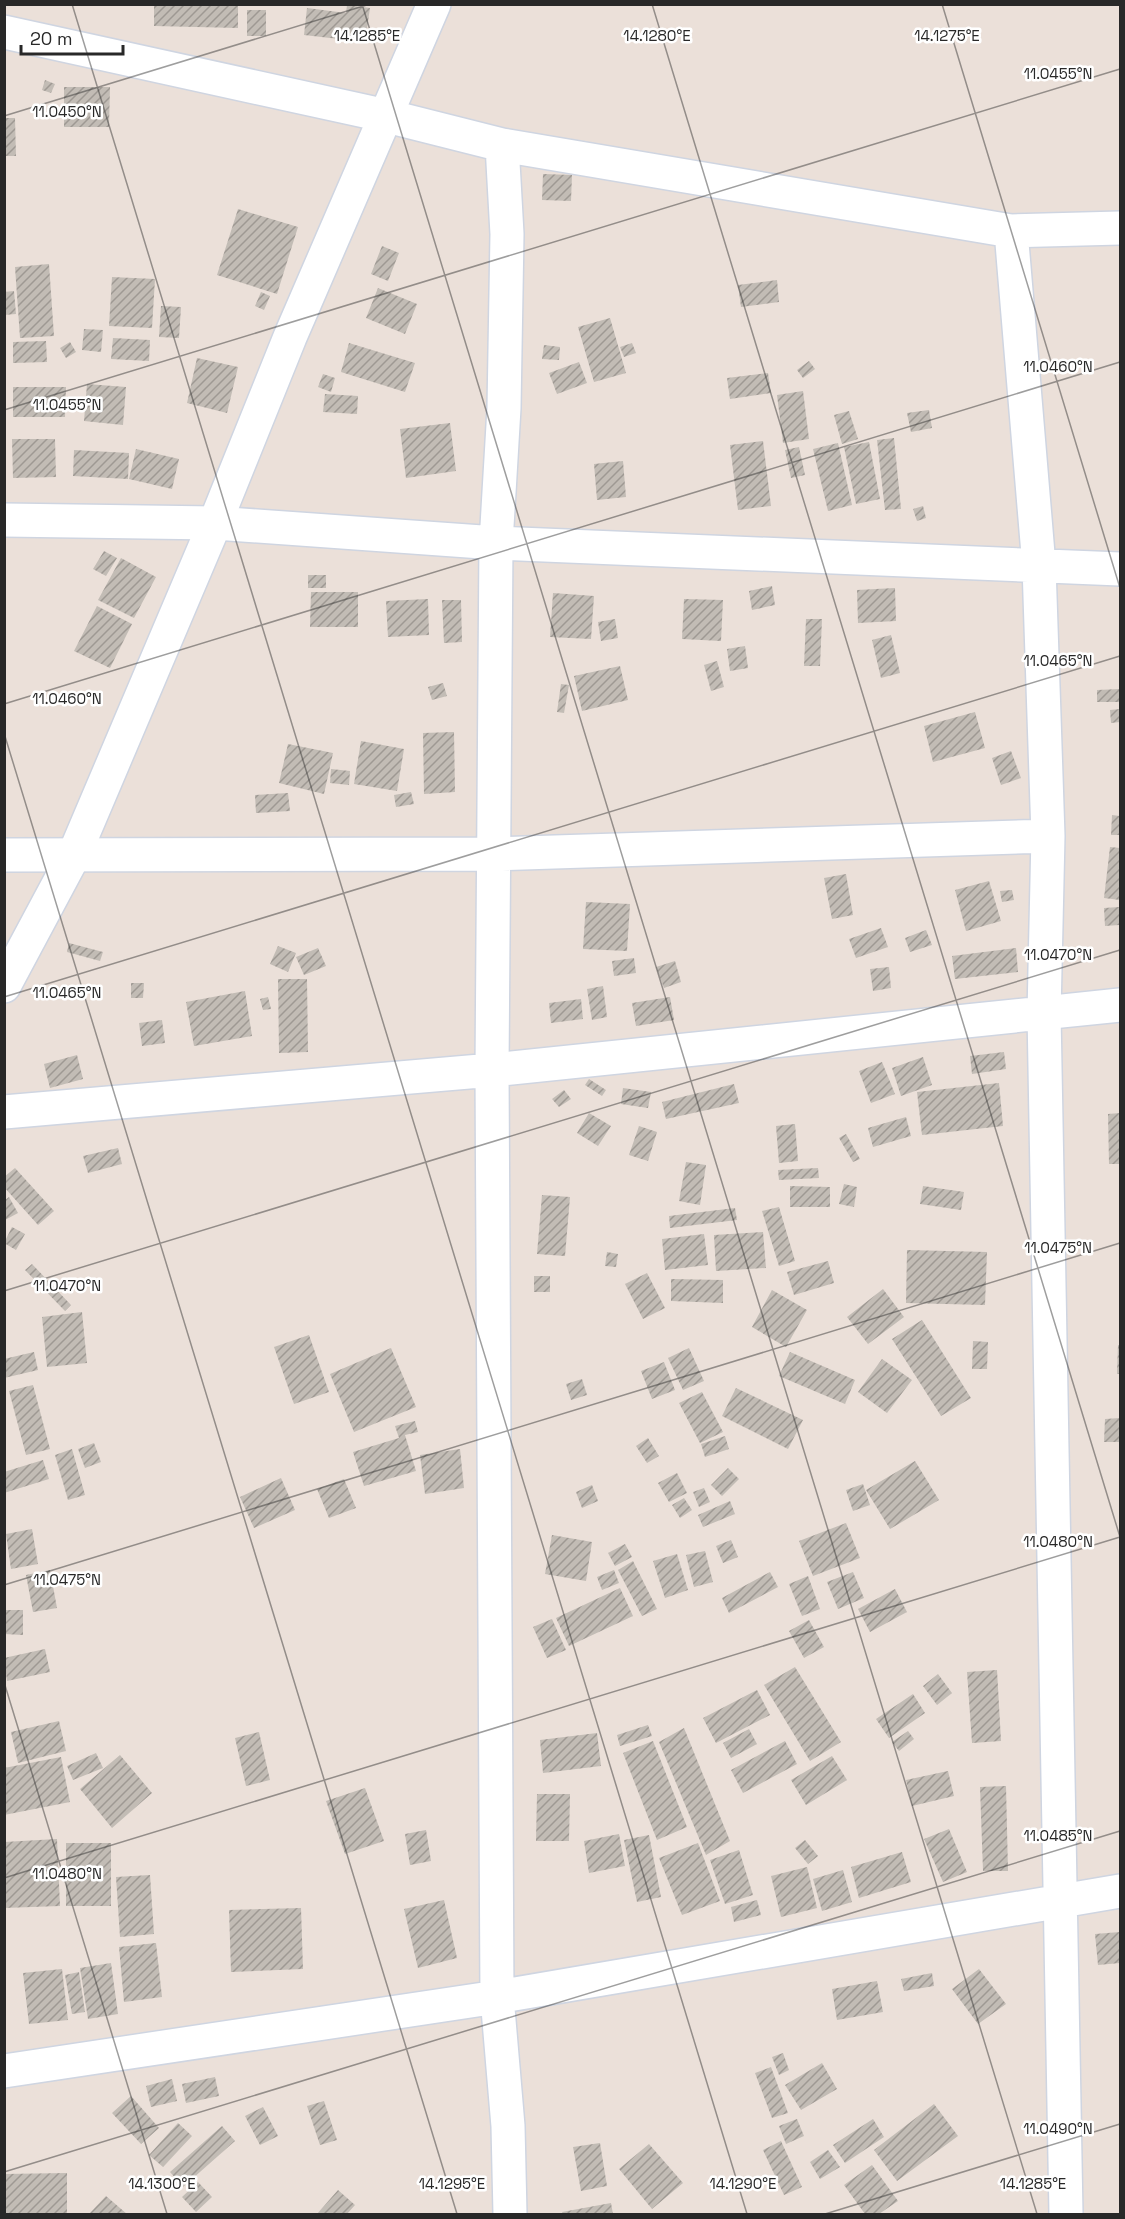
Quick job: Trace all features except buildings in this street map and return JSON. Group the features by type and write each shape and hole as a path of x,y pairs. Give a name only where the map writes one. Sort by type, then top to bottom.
{"street":[{"path":"4,986 74,855 215,523 290,337 434,4"},
{"path":"4,32 387,116 502,145 1011,231 1120,228"},
{"path":"502,145 507,245 504,408 496,543 492,1070 496,1997 508,2126 510,2214"},
{"path":"1011,231 1039,566 1048,836 1044,1013 1065,2214"},
{"path":"4,520 215,523 496,543 1120,569"},
{"path":"4,855 494,854 1048,836"},
{"path":"4,1112 492,1070 1120,1005"},
{"path":"4,2071 496,1997 1060,1899 1120,1891"}]}
